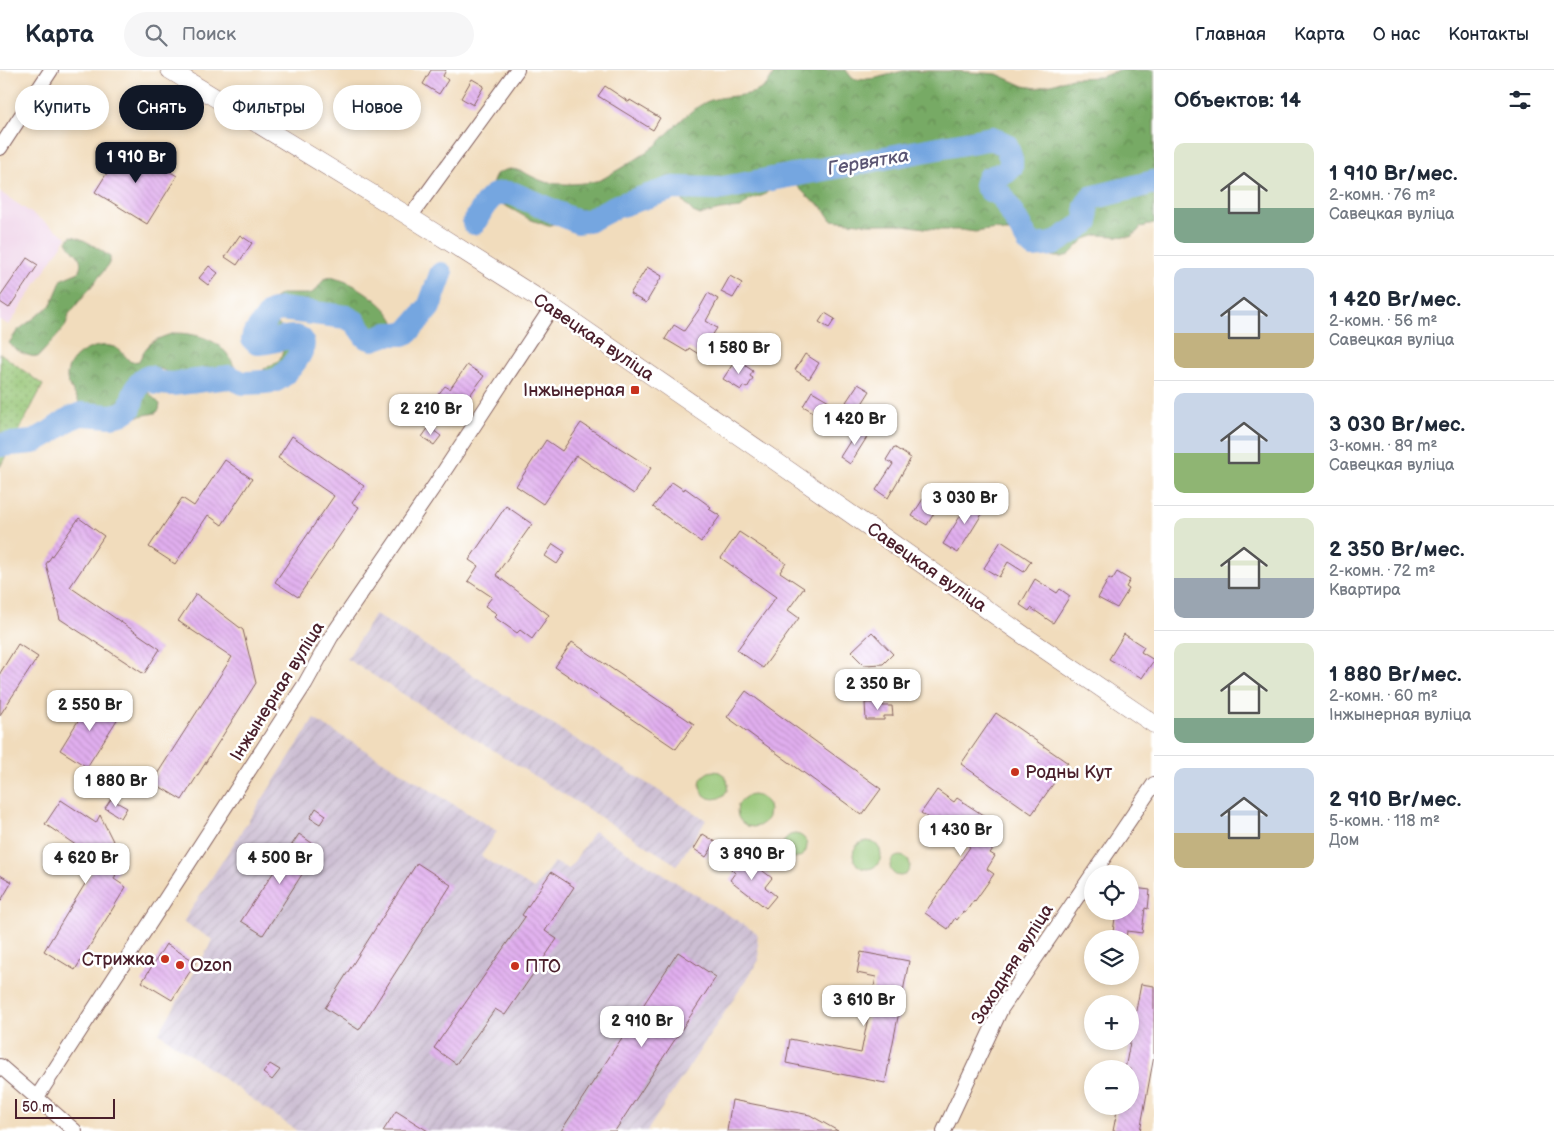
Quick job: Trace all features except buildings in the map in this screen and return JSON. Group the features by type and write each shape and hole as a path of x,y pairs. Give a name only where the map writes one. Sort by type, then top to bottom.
{"main road":[{"name":"Савецкая вуліца","path":"170,70 410,217 552,307 1021,634 1154,724"}],"street":[{"path":"0,148 51,70"},
{"path":"410,217 517,70"},
{"name":"Інжынерная вуліца","path":"37,1097 305,684 332,637 552,307"},
{"name":"Заходняя вуліца","path":"944,1131 1001,1009 1154,784"},
{"path":"0,1066 75,1131"}],"shaded area":[{"path":"0,192 67,237 9,325 0,320"},
{"path":"375,614 706,820 677,865 347,659"},
{"path":"314,719 497,831 481,856 534,889 554,862 569,869 594,831 757,933 759,960 647,1131 297,1131 159,1033 213,940 183,922"}],"green space":[{"path":"775,70 846,70 852,78 858,80 876,78 903,71 955,71 997,74 1024,86 1037,88 1072,78 1101,77 1119,70 1154,70 1154,224 1141,227 1130,237 1098,235 1085,239 1069,255 1055,257 1036,245 1025,234 1018,232 1003,232 996,229 975,232 938,230 897,224 868,224 831,220 822,207 810,199 793,182 787,180 780,181 764,195 750,200 741,208 720,210 700,215 693,212 678,195 664,188 657,189 636,209 625,210 618,208 596,212 577,212 548,226 529,219 497,202 491,187 496,174 511,169 550,183 573,184 596,181 650,150 697,107 714,99 754,92 770,81"},
{"path":"71,236 97,248 110,257 110,261 69,314 66,325 60,333 38,357 26,355 9,343 17,331 51,305 62,279 79,272 79,258 67,241"},
{"path":"331,277 364,291 385,308 396,328 386,337 376,338 341,324 333,325 296,312 288,313 277,322 281,328 294,335 304,344 301,361 295,370 284,374 267,376 263,373 264,369 278,361 282,355 282,345 278,339 258,328 259,314 268,302 281,294 310,294 316,290 324,279"},
{"path":"174,333 196,335 215,343 229,357 237,378 232,381 190,391 167,372 161,369 154,370 145,376 144,381 148,392 160,404 159,410 156,413 103,423 91,422 86,419 67,379 72,361 91,348 107,346 119,350 131,362 139,361 145,349 152,342"},
{"path":"0,353 43,385 0,467"},
{"path":"714,771 724,775 728,785 724,795 714,799 704,795 700,785 704,775"},
{"path":"753,795 759,796 764,800 768,805 768,817 764,822 759,826 753,827 747,826 742,822 738,817 737,811 738,805 742,800 747,796"},
{"path":"795,834 804,837 807,846 804,855 795,858 786,855 783,846 786,837"},
{"path":"867,841 877,845 881,855 877,865 867,869 857,865 853,855 857,845"},
{"path":"896,856 904,856 910,862 910,870 904,876 896,876 890,870 890,862"}],"waterway":[{"name":"Гервятка","path":"474,223 485,204 499,193 514,194 578,222 590,220 615,207 673,188 718,189 992,138 1006,145 1011,159 1011,167 1006,172 988,179 986,185 990,190 1002,196 1028,241 1033,246 1053,244 1087,222 1086,206 1091,198 1154,182"},
{"name":"Гервятка","path":"0,445 33,442 69,419 81,414 111,416 121,414 130,408 138,386 149,377 158,383 172,384 229,377 245,383 276,380 296,360 303,347 302,341 295,337 257,343 253,339 271,312 281,309 346,317 355,322 366,337 373,339 387,334 403,334 408,332 429,307 441,274"}],"place":[{"name":"Інжынерная","path":"635,390"},
{"name":"Родны Кут","path":"1015,772"},
{"name":"Стрижка","path":"165,959"},
{"name":"Ozon","path":"180,965"},
{"name":"ПТО","path":"515,966"}]}
